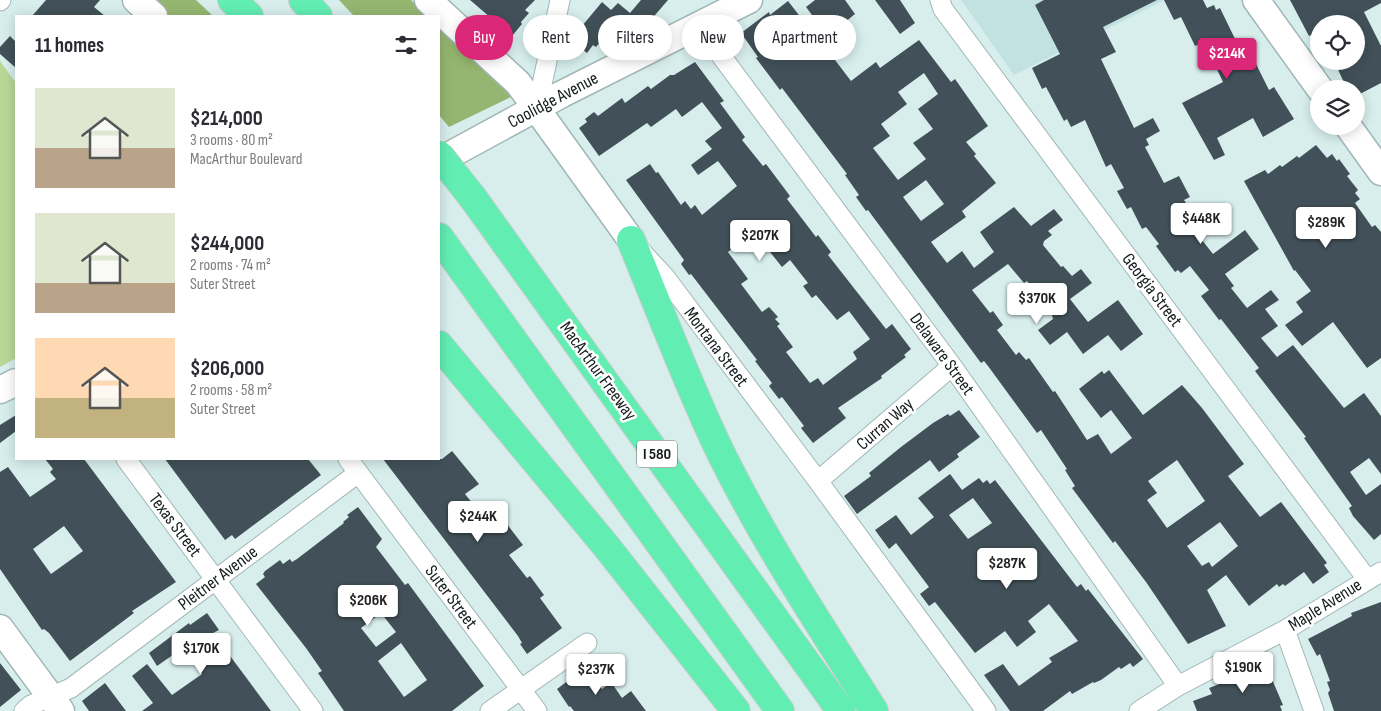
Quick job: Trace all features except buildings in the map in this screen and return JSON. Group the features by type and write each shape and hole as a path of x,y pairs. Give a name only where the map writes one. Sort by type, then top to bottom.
{"highway":[{"path":"232,0 248,15"},
{"path":"303,0 317,15"},
{"name":"MacArthur Freeway","path":"440,156 473,198 841,711"},
{"name":"I 580","path":"440,237 780,711"},
{"path":"631,240 716,442 741,491 765,535 874,711"},
{"path":"440,346 606,546 736,711"}],"street":[{"path":"136,0 153,15"},
{"name":"Montana Street","path":"428,0 518,83 538,108 631,240 665,277 818,481 986,711"},
{"path":"538,108 560,0"},
{"name":"Coolidge Avenue","path":"720,15 749,0"},
{"name":"Georgia Street","path":"940,0 943,8 1374,575"},
{"path":"1256,0 1314,80"},
{"name":"Coolidge Avenue","path":"440,160 682,35"},
{"name":"Delaware Street","path":"724,60 952,366 1178,686"},
{"path":"1354,135 1381,172"},
{"name":"Curran Way","path":"818,481 952,366"},
{"path":"0,390 15,382"},
{"name":"Texas Street","path":"127,460 313,711"},
{"name":"Pleitner Avenue","path":"24,711 56,704 71,688 216,580 353,466"},
{"name":"Suter Street","path":"353,466 536,711"},
{"name":"Maple Avenue","path":"1139,711 1178,686 1284,630 1374,575"},
{"path":"0,628 56,704"},
{"path":"1284,630 1314,711"},
{"path":"490,711 587,643"}],"shaded area":[{"path":"961,0 1165,0 1014,75"}],"green space":[{"path":"151,0 196,0 212,15 169,15"},
{"path":"339,0 411,0 428,15 353,15"},
{"path":"440,26 455,40 455,60 477,60 513,96 449,127 440,116"},
{"path":"0,61 15,82 15,359 0,367"}]}
